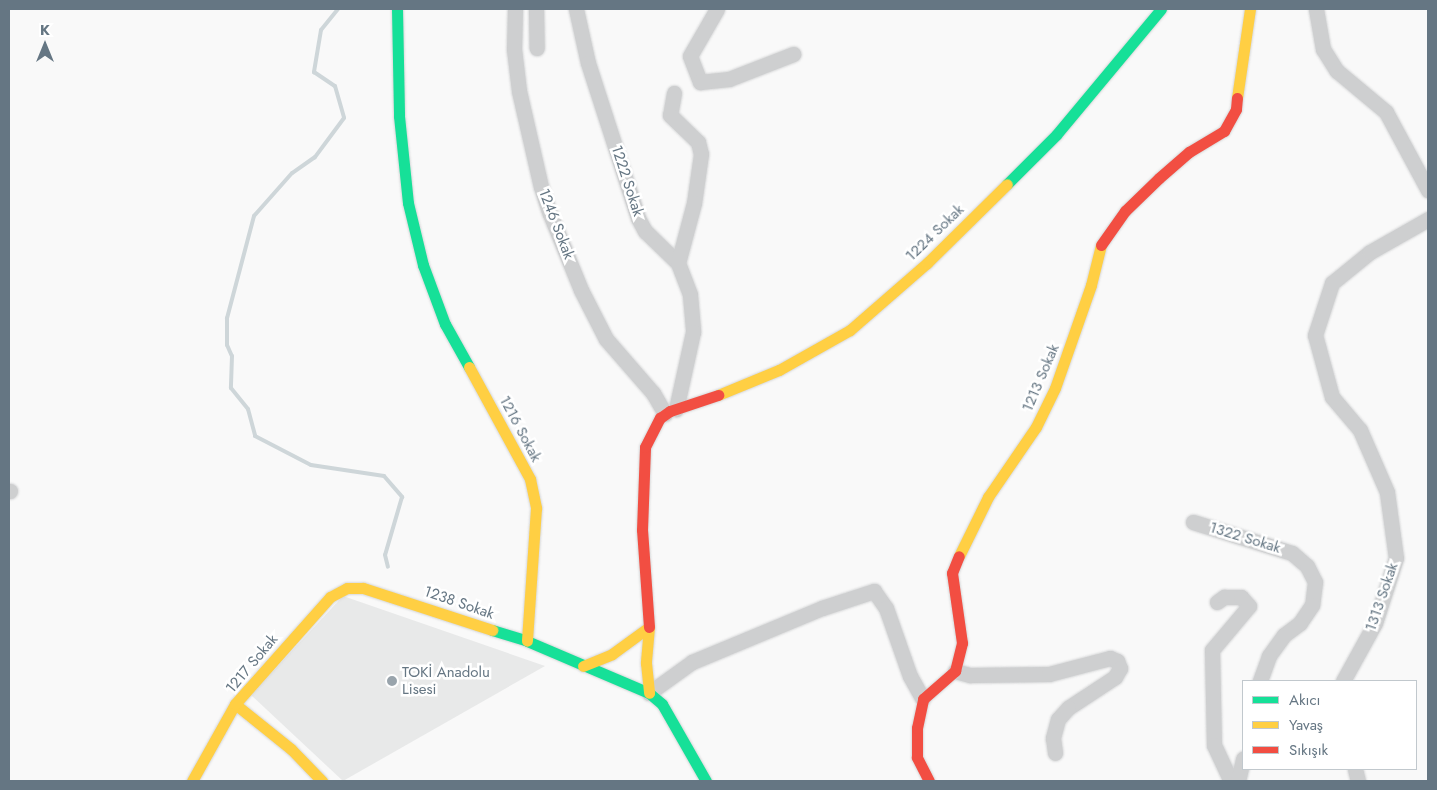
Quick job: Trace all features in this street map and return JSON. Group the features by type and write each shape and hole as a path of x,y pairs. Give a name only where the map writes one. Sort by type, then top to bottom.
{"street":[{"name":"1216 Sokak","path":"397,9 399,116 408,203 423,265 446,324 530,479 536,508 528,641"},
{"name":"1246 Sokak","path":"515,9 514,49 519,91 540,187 581,290 606,339 671,412"},
{"path":"536,9 537,48"},
{"name":"1222 Sokak","path":"576,9 588,63 638,218 645,231 678,263 690,296 693,332 671,412 660,418 645,447 642,530 649,627 646,663 649,693"},
{"path":"717,9 690,56 700,82 729,79 793,54"},
{"name":"1224 Sokak","path":"671,412 746,385 816,352 850,330 927,263 1056,135 1162,9"},
{"name":"1213 Sokak","path":"955,671 962,643 952,573 966,538 988,497 1036,427 1055,388 1091,285 1102,241 1125,211 1159,178 1189,152 1224,131 1236,109 1250,9"},
{"path":"1316,9 1322,48 1337,71 1386,112 1428,190"},
{"path":"674,93 670,115 698,142 701,154 694,203 678,263"},
{"name":"1313 Sokak","path":"1344,680 1375,623 1396,558 1387,492 1360,430 1332,396 1315,335 1332,283 1370,252 1428,219"},
{"name":"1322 Sokak","path":"1193,522 1292,553 1307,566 1315,582 1312,605 1300,623 1279,642 1260,680"},
{"name":"1217 Sokak","path":"322,781 291,749 235,704 330,597 347,588 363,588 381,594"},
{"path":"649,693 692,662 822,608 874,591 886,608 910,676 923,700"},
{"name":"1238 Sokak","path":"381,594 528,641"},
{"path":"1217,602 1224,597 1241,597 1250,606 1247,613 1220,639 1212,650 1211,658 1214,745 1231,781"},
{"path":"583,666 612,654 649,627"},
{"path":"528,641 649,693 662,704 706,781"},
{"path":"929,781 918,757 916,741 923,700 955,671 970,675 1048,674 1110,658 1117,661 1120,668 1115,677 1068,708 1058,719 1053,738 1055,754"},
{"path":"192,781 235,704"},
{"path":"1238,781 1242,763"}],"shaded area":[{"name":"TOKİ Anadolu Lisesi","path":"343,596 545,666 343,781 251,695"}],"waterway":[{"path":"338,9 321,30 314,72 335,86 344,118 315,157 292,173 254,216 227,318 227,345 232,356 231,388 248,409 255,436 311,465 384,476 402,497 385,555 388,567"}],"traffic: fast":[{"path":"397,9 399,116 408,203 423,265 445,324 469,367"},
{"path":"1007,184 1056,135 1161,9"},
{"path":"492,630 527,641 649,693 662,704 706,781"}],"traffic: slow":[{"path":"1237,98 1250,9"},
{"path":"718,395 779,370 850,330 927,263 1007,184"},
{"path":"959,556 988,497 1036,427 1055,388 1091,285 1101,245"},
{"path":"469,367 530,479 536,508 527,641"},
{"path":"192,781 235,704 330,597 347,588 363,588 492,630"},
{"path":"583,666 612,654 649,627 646,663 649,693"},
{"path":"235,704 291,749 322,781"}],"traffic: jam":[{"path":"1101,245 1125,211 1159,178 1189,152 1224,131 1236,109 1237,98"},
{"path":"649,627 642,530 645,447 660,418 670,411 718,395"},
{"path":"929,781 917,757 917,728 923,699 955,671 962,643 952,573 959,556"}],"place":[{"name":"TOKİ Anadolu Lisesi","path":"392,681"}]}
